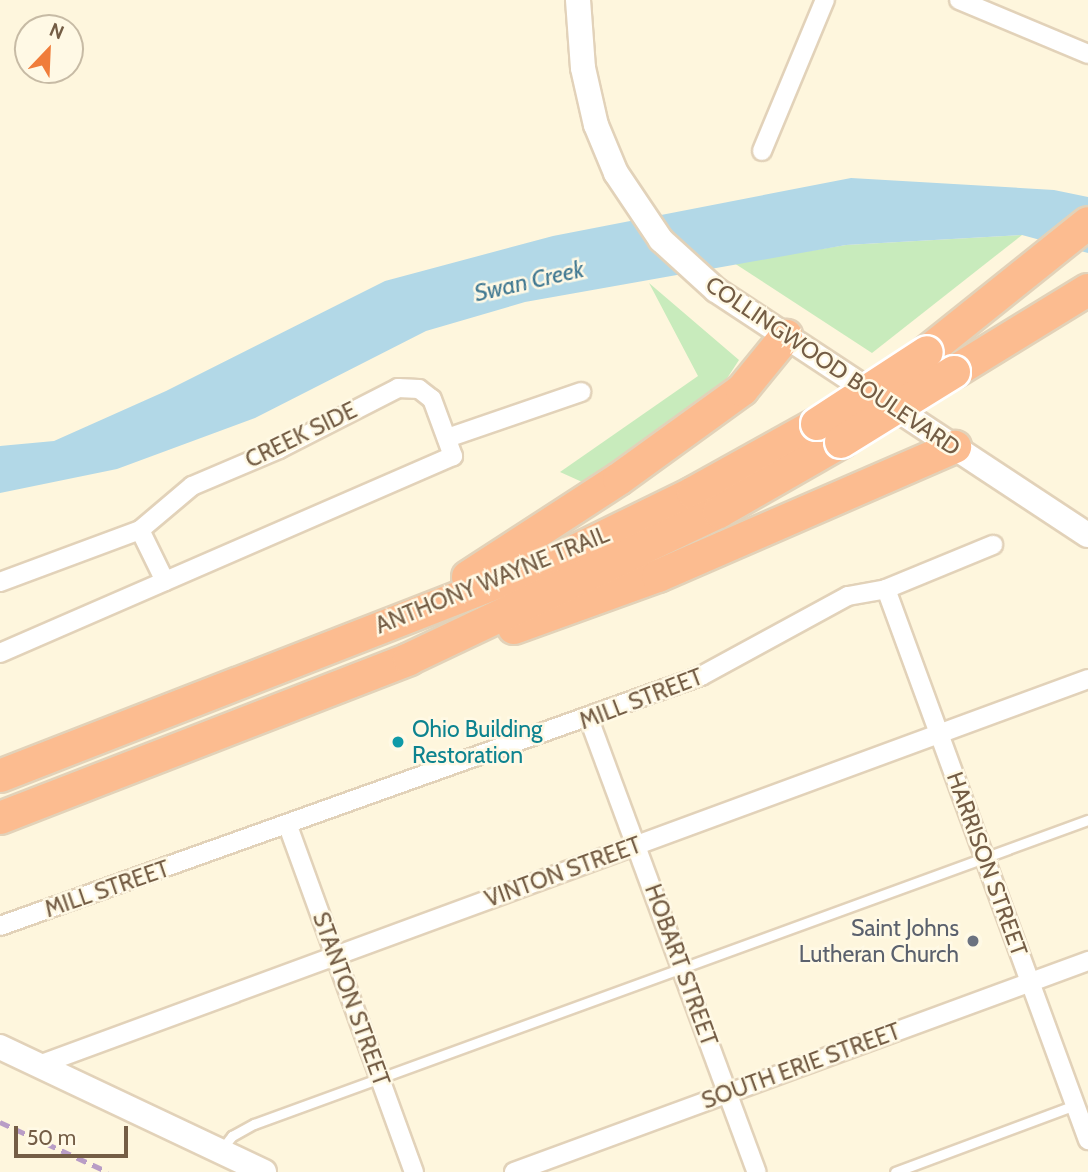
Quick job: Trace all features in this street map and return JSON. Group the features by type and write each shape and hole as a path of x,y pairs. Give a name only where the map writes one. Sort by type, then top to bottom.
{"highway":[{"name":"ANTHONY WAYNE TRAIL","path":"0,818 409,659 719,512 829,433 1088,223"},
{"name":"ANTHONY WAYNE TRAIL","path":"0,776 267,675 377,626 560,558 693,492 829,433 954,372 1078,296"},
{"path":"377,626 488,566 619,479 742,390 786,337"},
{"path":"409,659 524,626 658,576 955,447"}],"main road":[{"name":"COLLINGWOOD BOULEVARD","path":"578,0 588,97 606,151 629,195 661,240 716,290 1088,535"},
{"path":"0,1047 264,1172"}],"street":[{"path":"762,151 825,0"},
{"path":"959,0 1088,54"},
{"name":"CREEK SIDE","path":"0,582 140,530 192,486 279,449 398,388 419,389 432,399 447,438"},
{"path":"0,653 453,456 447,438 581,392"},
{"path":"140,530 165,581"},
{"name":"MILL STREET","path":"0,926 288,826 701,677 848,596 886,589 993,545"},
{"name":"HARRISON STREET","path":"886,589 1088,1140"},
{"name":"VINTON STREET","path":"38,1065 1088,679"},
{"name":"HOBART STREET","path":"589,719 757,1172"},
{"name":"STANTON STREET","path":"288,826 414,1172"},
{"name":"SOUTH ERIE STREET","path":"514,1172 1088,961"}],"lane":[{"path":"220,1151 232,1136 254,1124 1088,820"},
{"path":"895,1172 1076,1105"}],"green space":[{"path":"1022,235 872,353 734,263 846,245"},
{"path":"649,283 739,360 724,383 591,486 560,472 698,376"}],"water":[{"name":"Swan Creek","path":"851,178 1054,190 1088,197 1088,253 1022,235 846,245 525,302 426,331 255,418 117,469 0,493 0,446 54,441 166,391 385,281 553,236"}],"railway":[{"path":"0,1122 108,1172"}],"place":[{"name":"Ohio Building Restoration","path":"398,742"},
{"name":"Saint Johns Lutheran Church","path":"973,941"}]}
